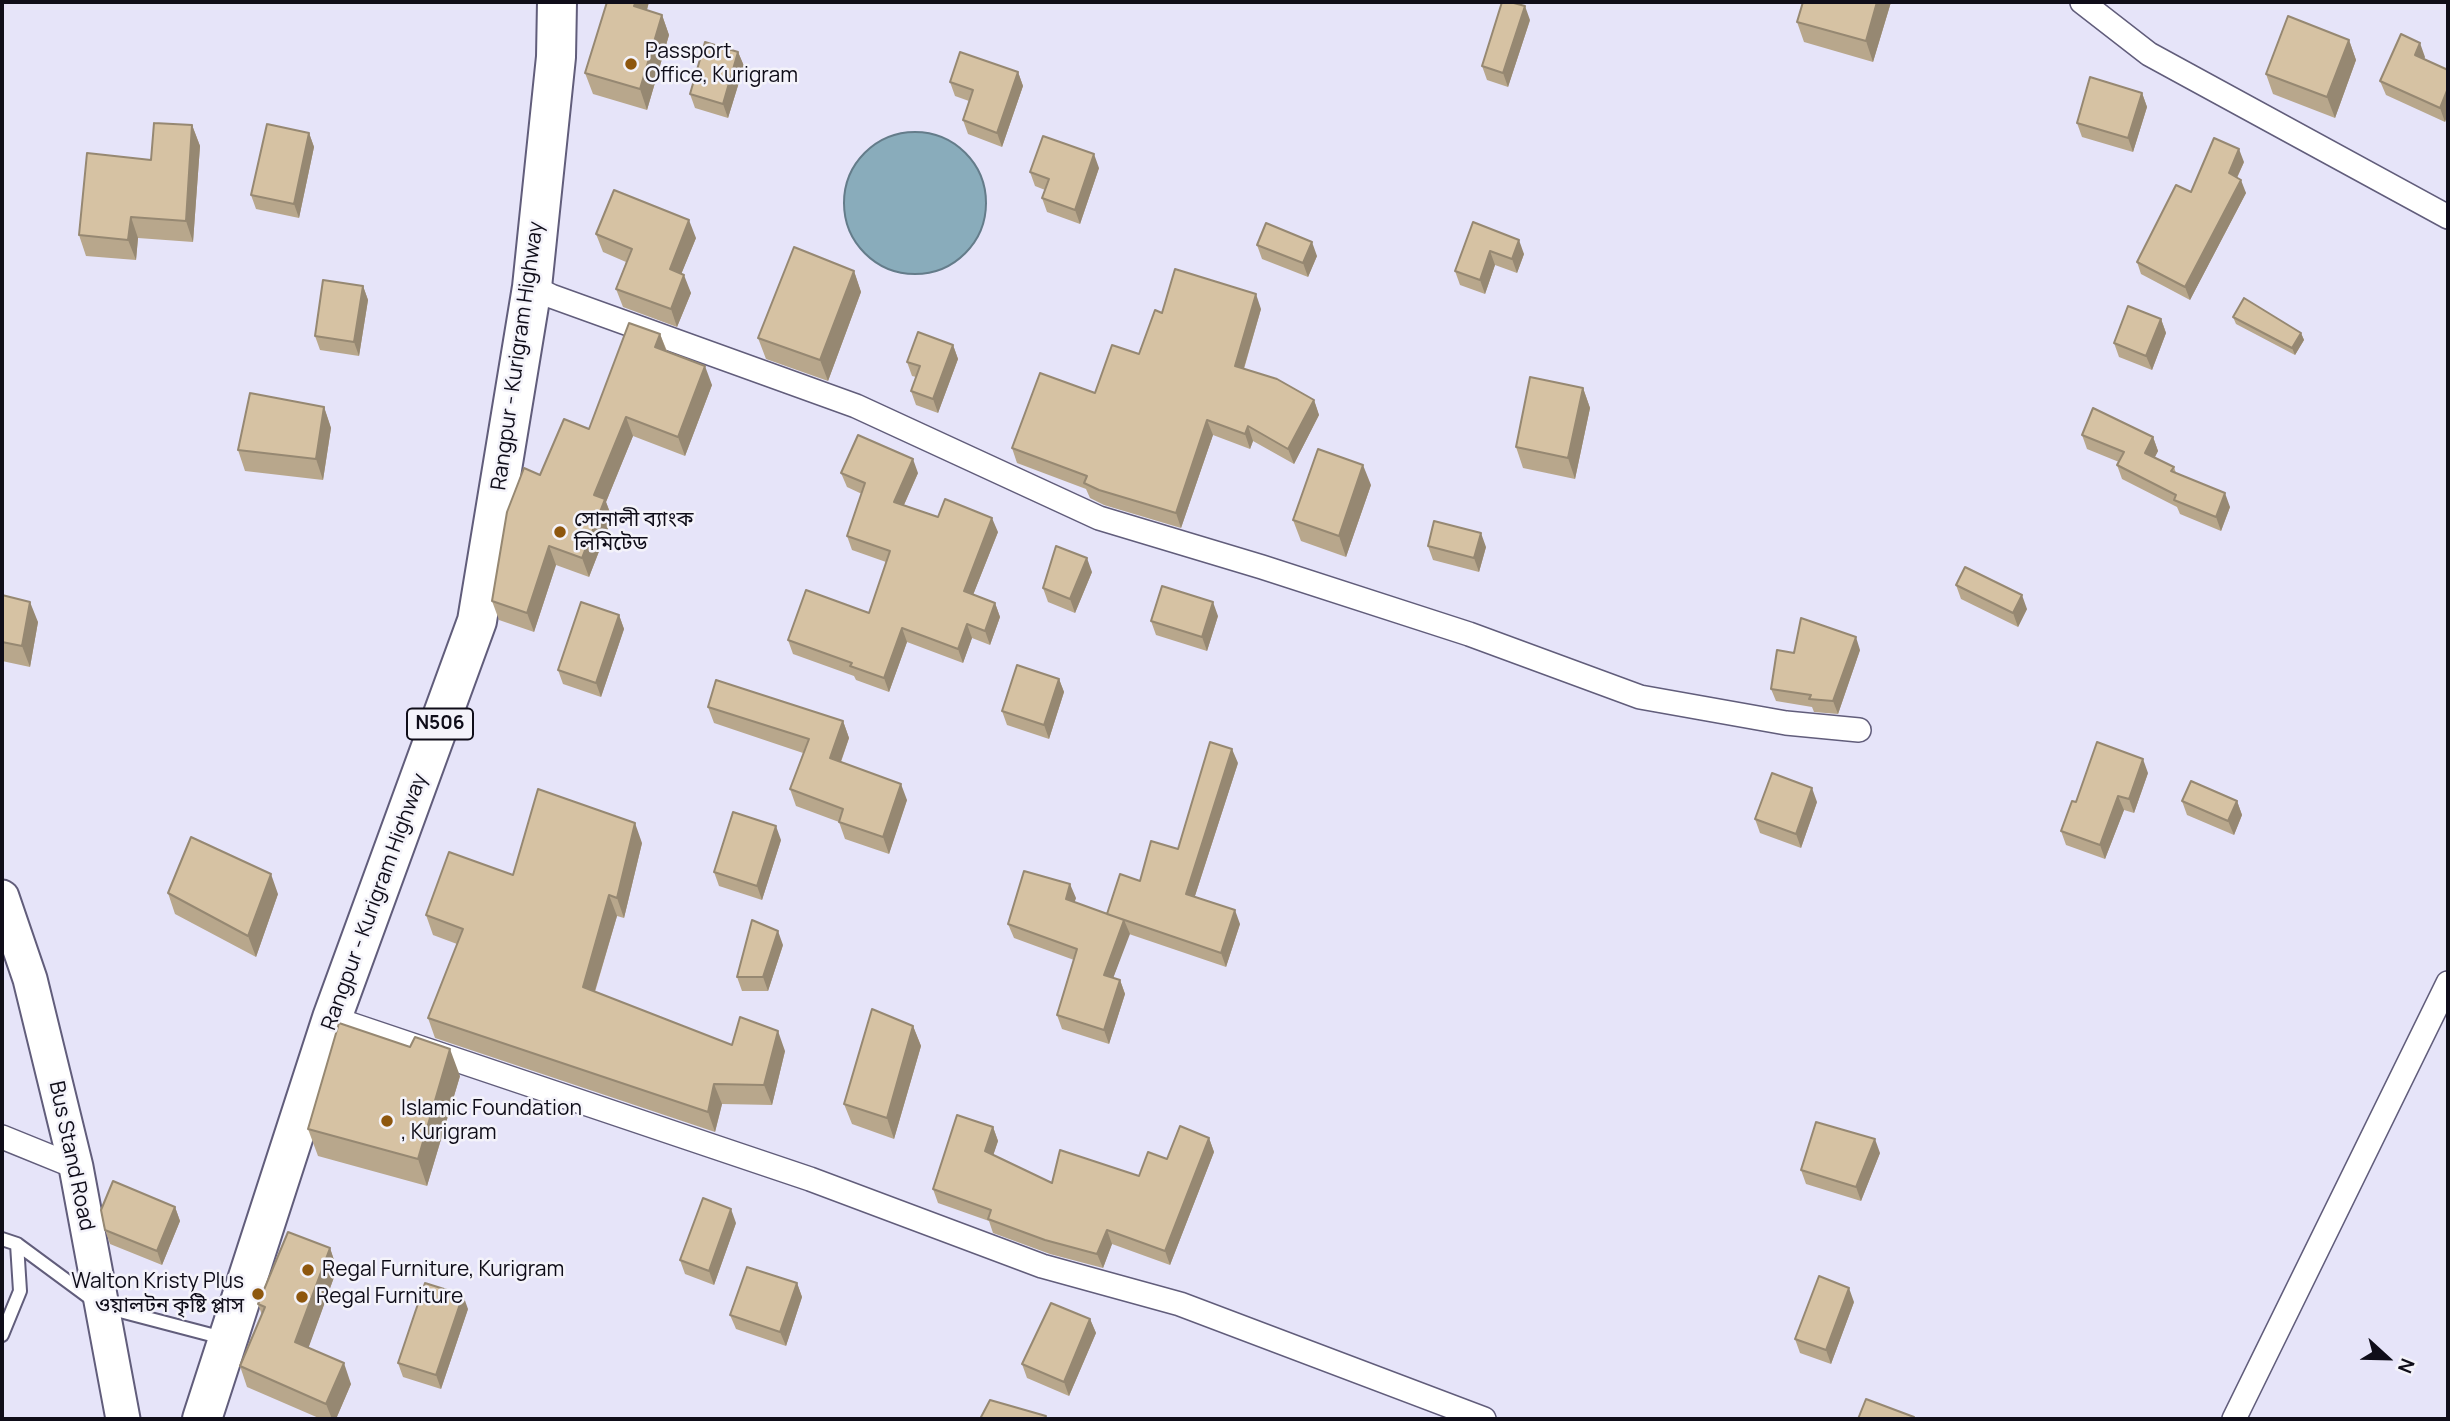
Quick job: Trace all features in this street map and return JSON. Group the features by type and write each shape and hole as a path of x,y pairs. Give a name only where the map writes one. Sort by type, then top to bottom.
{"highway":[{"name":"Rangpur - Kurigram Highway","path":"202,1419 332,1018 478,621 532,287 556,57 557,2"}],"street":[{"path":"2082,2 2149,54 2448,217"},
{"path":"532,287 856,406 1099,518 1469,634 1640,697 1786,723 1859,730"},
{"name":"Bus Stand Road","path":"2,897 30,979 76,1167 123,1419"},
{"path":"2234,1419 2448,983"},
{"path":"332,1018 810,1179 1042,1266 1180,1304 1484,1419"},
{"path":"2,1137 76,1167"}],"lane":[{"path":"2,1239 17,1244 101,1306 227,1339"},
{"path":"2,1335 20,1291 17,1244"}],"water":[{"path":"915,132 942,137 965,153 981,176 986,203 981,230 965,253 942,269 915,274 888,269 865,253 849,230 844,203 849,176 865,153 888,137"}],"building":[{"path":"607,2 636,2 634,6 662,15 640,89 585,73"},
{"path":"1502,2 1525,6 1503,73 1482,66"},
{"path":"1803,2 1877,2 1866,41 1797,22"},
{"path":"2288,16 2349,40 2327,97 2266,74"},
{"path":"2401,34 2420,43 2415,55 2448,70 2448,88 2440,108 2380,81"},
{"path":"705,42 738,52 723,104 690,94"},
{"path":"960,52 1018,72 997,133 963,120 973,90 950,82"},
{"path":"2090,77 2142,93 2128,138 2077,123"},
{"path":"154,123 192,125 186,221 131,217 128,240 79,235 87,153 151,160"},
{"path":"267,124 309,133 294,204 251,195"},
{"path":"1043,136 1094,154 1075,210 1042,198 1049,179 1030,172"},
{"path":"2214,138 2239,149 2229,173 2241,180 2185,287 2137,262 2176,185 2191,192"},
{"path":"614,190 689,220 670,269 684,275 671,309 616,289 632,249 596,234"},
{"path":"1473,222 1519,240 1512,259 1490,251 1480,280 1455,271"},
{"path":"1266,223 1312,242 1303,263 1257,245"},
{"path":"794,247 854,271 820,360 758,338"},
{"path":"1175,269 1256,294 1235,366 1277,379 1314,400 1288,449 1248,426 1245,434 1207,420 1176,513 1099,490 1084,483 1087,476 1012,448 1040,373 1095,393 1112,345 1139,354 1155,310 1162,313"},
{"path":"323,280 363,286 354,342 315,336"},
{"path":"2244,298 2301,333 2292,348 2233,317"},
{"path":"2128,306 2161,319 2146,356 2114,343"},
{"path":"629,323 660,334 655,347 705,366 678,437 626,417 594,495 605,499 582,558 549,546 527,613 492,601 507,512 524,468 540,475 564,419 589,429"},
{"path":"918,332 953,345 933,399 911,391 920,366 907,362"},
{"path":"1530,377 1583,388 1568,458 1516,447"},
{"path":"250,393 324,407 316,459 238,450"},
{"path":"2093,408 2153,437 2145,453 2174,467 2171,471 2225,493 2216,517 2174,500 2176,495 2117,465 2124,452 2082,435"},
{"path":"858,435 913,459 894,502 938,517 945,499 992,518 964,591 995,603 985,631 967,624 958,649 902,628 884,678 850,666 852,663 788,640 806,590 869,613 890,551 847,536 865,483 841,473"},
{"path":"1318,449 1363,465 1339,536 1293,520"},
{"path":"1434,521 1481,533 1474,558 1428,546"},
{"path":"1056,546 1087,558 1070,599 1043,588"},
{"path":"1965,567 2022,595 2013,613 1956,585"},
{"path":"1162,586 1213,602 1202,637 1151,621"},
{"path":"2,595 30,602 22,646 2,642"},
{"path":"581,602 619,615 596,683 558,670"},
{"path":"1801,618 1856,637 1833,701 1809,699 1811,695 1771,689 1777,650 1794,653"},
{"path":"1017,665 1059,679 1044,725 1002,711"},
{"path":"716,680 843,721 830,758 901,784 883,837 839,822 843,809 790,789 809,739 708,707"},
{"path":"1210,742 1232,749 1186,894 1235,910 1221,953 1107,914 1120,874 1140,881 1151,841 1178,849"},
{"path":"2097,742 2143,759 2129,799 2118,796 2100,845 2061,831 2072,801 2076,802"},
{"path":"1772,773 1812,788 1796,834 1755,819"},
{"path":"2191,781 2237,801 2228,821 2182,801"},
{"path":"538,789 635,823 617,898 609,895 583,987 732,1045 740,1017 778,1031 764,1085 714,1084 708,1112 428,1018 463,929 426,915 449,852 513,875"},
{"path":"733,812 776,826 757,886 714,872"},
{"path":"191,837 271,874 248,936 168,893"},
{"path":"1024,871 1070,884 1066,899 1124,920 1104,975 1120,980 1104,1030 1057,1015 1077,949 1008,924"},
{"path":"752,920 778,931 763,977 737,977"},
{"path":"872,1009 913,1026 887,1118 844,1104"},
{"name":"Islamic Foundation , Kurigram","path":"339,1023 410,1047 415,1037 450,1049 418,1159 308,1129"},
{"path":"957,1115 993,1127 985,1151 1052,1183 1060,1150 1139,1176 1148,1152 1167,1159 1180,1126 1209,1138 1165,1251 1107,1230 1097,1254 1045,1240 988,1219 991,1210 933,1189"},
{"path":"1816,1122 1875,1139 1856,1187 1801,1170"},
{"path":"113,1181 175,1207 157,1251 105,1230 101,1210"},
{"path":"703,1198 731,1209 709,1271 680,1260"},
{"path":"288,1232 330,1248 295,1342 344,1363 326,1404 240,1366 265,1307 258,1304"},
{"path":"747,1267 797,1283 780,1332 730,1315"},
{"path":"1819,1276 1849,1288 1826,1350 1795,1339"},
{"path":"425,1283 463,1295 436,1375 398,1363"},
{"path":"1051,1303 1090,1319 1064,1382 1022,1364"},
{"path":"1866,1399 1914,1417 1858,1419"},
{"path":"990,1400 1046,1416 1045,1419 980,1419"}],"place":[{"name":"Passport Office, Kurigram","path":"631,64"},
{"name":"সোনালী ব্যাংক লিমিটেড","path":"560,532"},
{"name":"Islamic Foundation , Kurigram","path":"387,1121"},
{"name":"Regal Furniture, Kurigram","path":"308,1270"},
{"name":"Walton Kristy Plus ওয়ালটন কৃষ্টি প্লাস","path":"258,1294"},
{"name":"Regal Furniture","path":"302,1297"}]}
